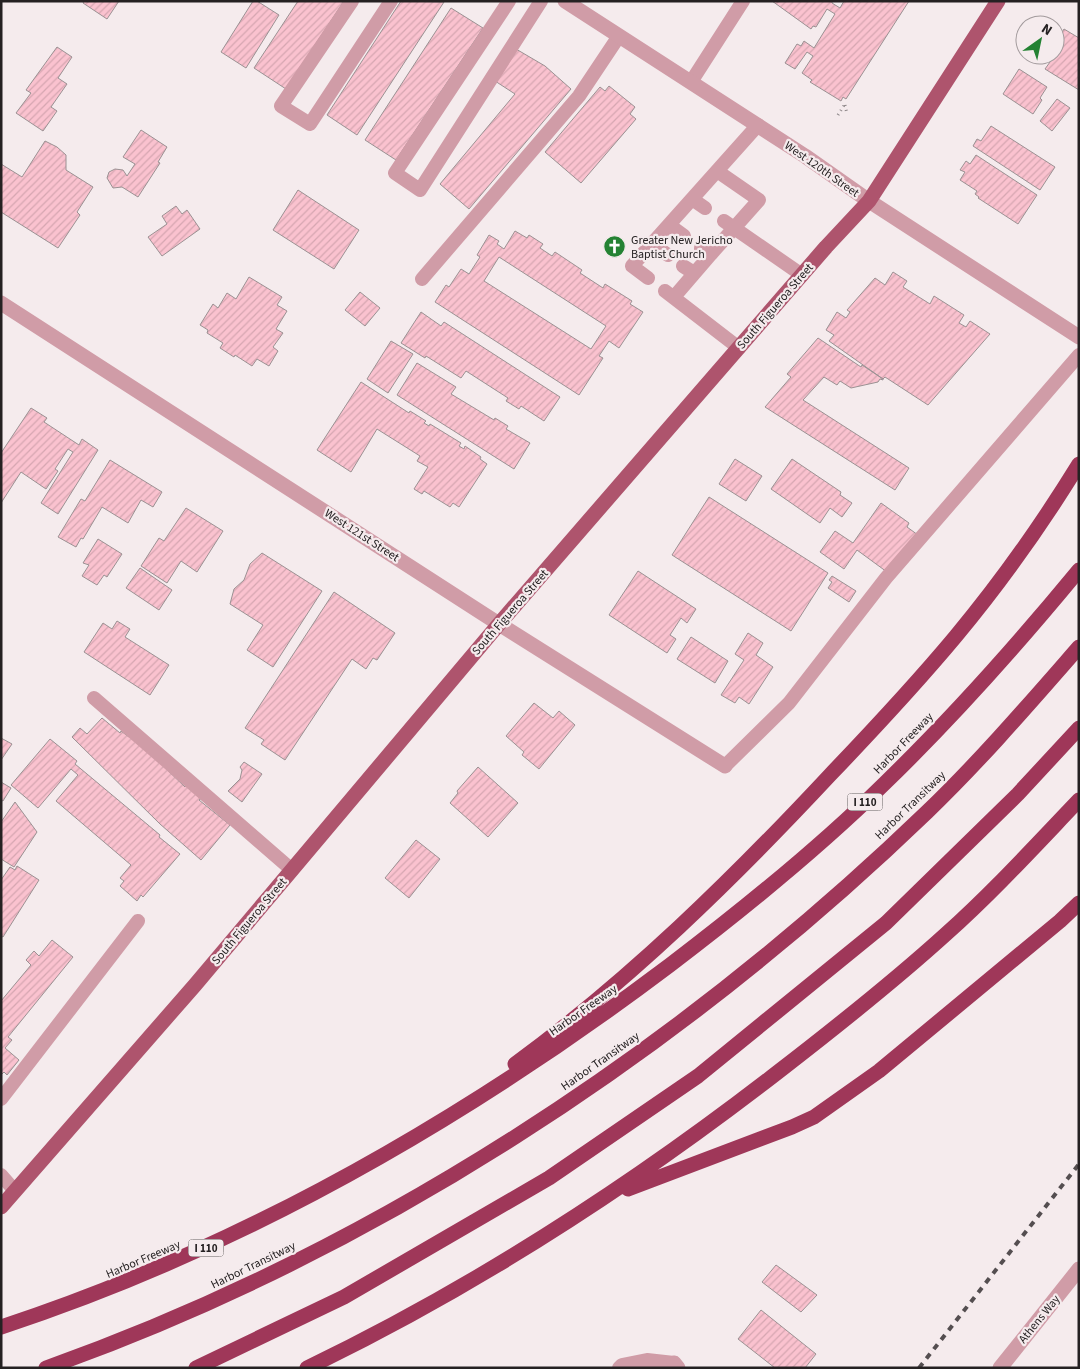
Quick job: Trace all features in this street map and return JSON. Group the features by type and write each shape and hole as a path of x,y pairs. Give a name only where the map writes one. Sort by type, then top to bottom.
{"highway":[{"path":"400,1146 534,1049 576,1016 621,979 736,873 866,737 956,636 1017,557 1056,502 1079,464"},
{"name":"Harbor Freeway","path":"1,1328 88,1298 200,1251 324,1188 400,1146 525,1068 600,1017 710,934 794,866 884,784 951,715 1079,570"},
{"name":"Harbor Transitway","path":"46,1368 213,1302 286,1267 404,1205 515,1136 628,1061 720,992 823,907 921,817 1029,704 1079,646"},
{"path":"196,1368 344,1297 541,1183 698,1076 886,923 1018,794 1079,728"},
{"path":"307,1368 416,1311 514,1256 608,1196 716,1120 868,1001 947,933 1020,862 1079,800"},
{"path":"608,1196 814,1117 880,1071 1060,922 1079,903"}],"main road":[{"name":"South Figueroa Street","path":"1,1208 195,985 499,624 802,275 869,201 998,1"}],"street":[{"name":"West 120th Street","path":"566,1 758,125 869,201 1079,338"},
{"name":"West 121st Street","path":"1,303 499,624 724,766"},
{"name":"Athens Way","path":"1000,1368 1079,1270"}],"lane":[{"path":"352,1 281,106 310,124 391,1"},
{"path":"509,1 395,173 420,190 540,1"},
{"path":"691,82 743,1"},
{"path":"422,279 579,96 619,36"},
{"path":"648,278 632,266 758,125"},
{"path":"717,171 758,200 729,224 689,269 670,294 739,348"},
{"path":"692,199 705,208"},
{"path":"729,224 802,275"},
{"path":"669,225 684,236"},
{"path":"652,244 668,255"},
{"path":"724,766 789,703 886,578 1079,356"},
{"path":"94,698 292,870"},
{"path":"1,1099 138,921"},
{"path":"1,1174 15,1191"},
{"path":"619,1368 622,1365 647,1360 676,1365"}],"path":[{"path":"838,115 845,104 848,114"}],"building":[{"path":"84,1 119,1 107,19 83,3"},
{"path":"253,1 257,1 279,15 246,68 221,52"},
{"path":"298,1 344,1 286,89 254,68"},
{"path":"401,1 444,2 357,135 327,115"},
{"path":"772,1 832,1 832,3 840,8 844,1 909,1 846,99 843,97 841,101 810,82 812,80 802,73 813,56 807,52 795,69 785,63 797,44 801,46 804,41 814,48 835,14 827,9 816,27 813,26 811,29"},
{"path":"451,8 483,28 396,160 365,140"},
{"path":"1065,30 1079,38 1079,90 1045,69 1048,65 1065,65"},
{"path":"57,47 72,57 58,78 67,84 51,107 57,111 43,131 16,113 31,93 26,90"},
{"path":"516,49 545,66 571,89 469,209 440,184 515,94 495,81"},
{"path":"1019,69 1047,87 1040,98 1042,100 1033,114 1003,94"},
{"path":"609,86 635,107 630,114 636,119 581,183 545,152 600,87 605,91"},
{"path":"1057,99 1070,108 1052,131 1040,121"},
{"path":"991,126 1055,167 1040,190 973,146 977,139 981,141"},
{"path":"141,130 167,147 158,162 160,163 138,197 122,187 113,188 107,178 109,172 115,169 123,170 127,176 135,164 123,157"},
{"path":"45,141 57,147 66,155 66,170 93,187 77,212 80,215 58,248 1,212 1,164 22,177"},
{"path":"976,155 1037,195 1018,224 978,198 975,194 977,191 960,180 965,172 960,170 966,161 970,164"},
{"path":"298,190 359,230 334,269 273,230"},
{"path":"176,206 182,214 187,210 200,229 162,256 148,237 167,224 162,216"},
{"path":"515,231 527,238 529,235 543,244 540,248 552,256 555,252 582,270 580,273 603,288 605,284 632,301 630,304 643,312 619,348 609,341 599,356 603,358 579,395 435,302 446,285 449,287 461,269 469,274 480,257 477,255 489,235 499,241 497,244 504,249","holes":["499,257 606,326 591,349 484,281"]},
{"path":"893,272 907,281 903,287 930,304 934,296 964,315 959,323 966,327 970,321 990,334 928,405 885,377 883,379 829,341 834,335 826,330 837,312 846,318 850,312 847,310 875,278 885,285"},
{"path":"249,277 282,297 277,305 287,311 276,329 283,333 273,347 278,351 269,366 257,359 252,366 235,355 234,357 220,348 223,343 207,333 208,330 200,325 213,304 218,308 227,293 236,299"},
{"path":"360,292 380,308 365,326 345,310"},
{"path":"421,312 441,326 444,322 560,397 544,421 521,406 519,409 506,401 508,398 466,371 461,378 401,343"},
{"path":"818,338 883,380 880,379 878,382 851,388 840,381 837,385 824,377 803,400 909,468 895,490 765,407 791,377 787,374"},
{"path":"391,341 413,354 388,393 367,379"},
{"path":"417,363 456,387 451,394 494,420 495,418 508,426 506,429 530,443 514,469 397,395"},
{"path":"361,382 409,413 410,411 426,421 424,423 429,426 430,424 461,443 459,446 464,449 465,446 481,457 480,459 487,464 459,507 453,503 450,507 424,491 422,494 414,489 428,467 417,461 420,456 377,429 351,472 317,450"},
{"path":"31,408 47,418 44,422 79,445 82,439 98,450 58,514 41,503 73,452 68,449 55,469 58,471 46,489 21,472 1,503 1,453"},
{"path":"735,459 762,476 746,501 719,484"},
{"path":"792,459 841,492 840,495 852,503 842,517 830,508 820,523 771,489"},
{"path":"110,460 162,492 153,507 141,500 128,523 102,507 83,539 81,538 76,547 58,537 81,499 85,501"},
{"path":"709,497 828,573 791,631 672,555"},
{"path":"881,503 909,523 907,527 918,535 887,572 857,550 844,569 820,552 835,531 853,543"},
{"path":"186,508 223,531 197,572 181,561 167,583 141,566 159,538 164,541"},
{"path":"98,539 122,554 107,577 104,575 97,585 82,576 89,565 83,563"},
{"path":"262,553 322,591 273,667 247,650 263,625 230,604 234,589 244,580 250,564"},
{"path":"140,568 172,590 159,610 126,588"},
{"path":"638,571 696,609 687,623 681,618 670,635 676,639 667,653 609,615"},
{"path":"832,576 856,591 849,602 828,588 832,582 829,580"},
{"path":"334,592 395,633 377,660 373,658 366,669 352,659 285,760 261,744 264,740 245,728"},
{"path":"117,621 130,629 125,637 169,665 150,695 84,652 103,623 112,629"},
{"path":"748,633 763,643 756,655 773,667 749,704 739,697 735,703 721,695 744,660 735,654"},
{"path":"691,637 728,661 715,683 677,659"},
{"path":"534,703 553,718 559,711 575,725 539,769 522,755 524,752 506,736"},
{"path":"102,718 120,733 121,731 129,737 131,735 185,787 186,785 202,798 199,800 230,825 201,860 160,824 72,737 80,728 87,734"},
{"path":"1,738 12,744 1,760"},
{"path":"50,739 77,761 75,764 180,854 143,897 141,895 137,901 120,886 124,881 120,878 131,865 56,801 78,775 71,769 38,808 11,785"},
{"path":"244,762 262,774 242,802 228,791 240,779 242,770 240,767"},
{"path":"478,767 518,803 488,837 450,803 458,793 457,791"},
{"path":"1,782 11,788 3,801 1,800"},
{"path":"15,802 37,832 14,867 1,859 1,822"},
{"path":"416,840 440,859 409,898 385,878"},
{"path":"17,866 39,880 3,937 1,936 1,880 10,867 15,870"},
{"path":"52,940 73,957 8,1037 12,1040 5,1048 19,1060 7,1075 4,1072 1,1075 1,1001 31,965 26,960 34,951 39,956"},
{"path":"776,1265 817,1295 801,1312 762,1282"},
{"path":"761,1310 816,1354 805,1368 775,1368 738,1339"}],"railway":[{"path":"919,1368 1079,1164"}],"place":[{"name":"Greater New Jericho Baptist Church","path":"615,247"}]}
